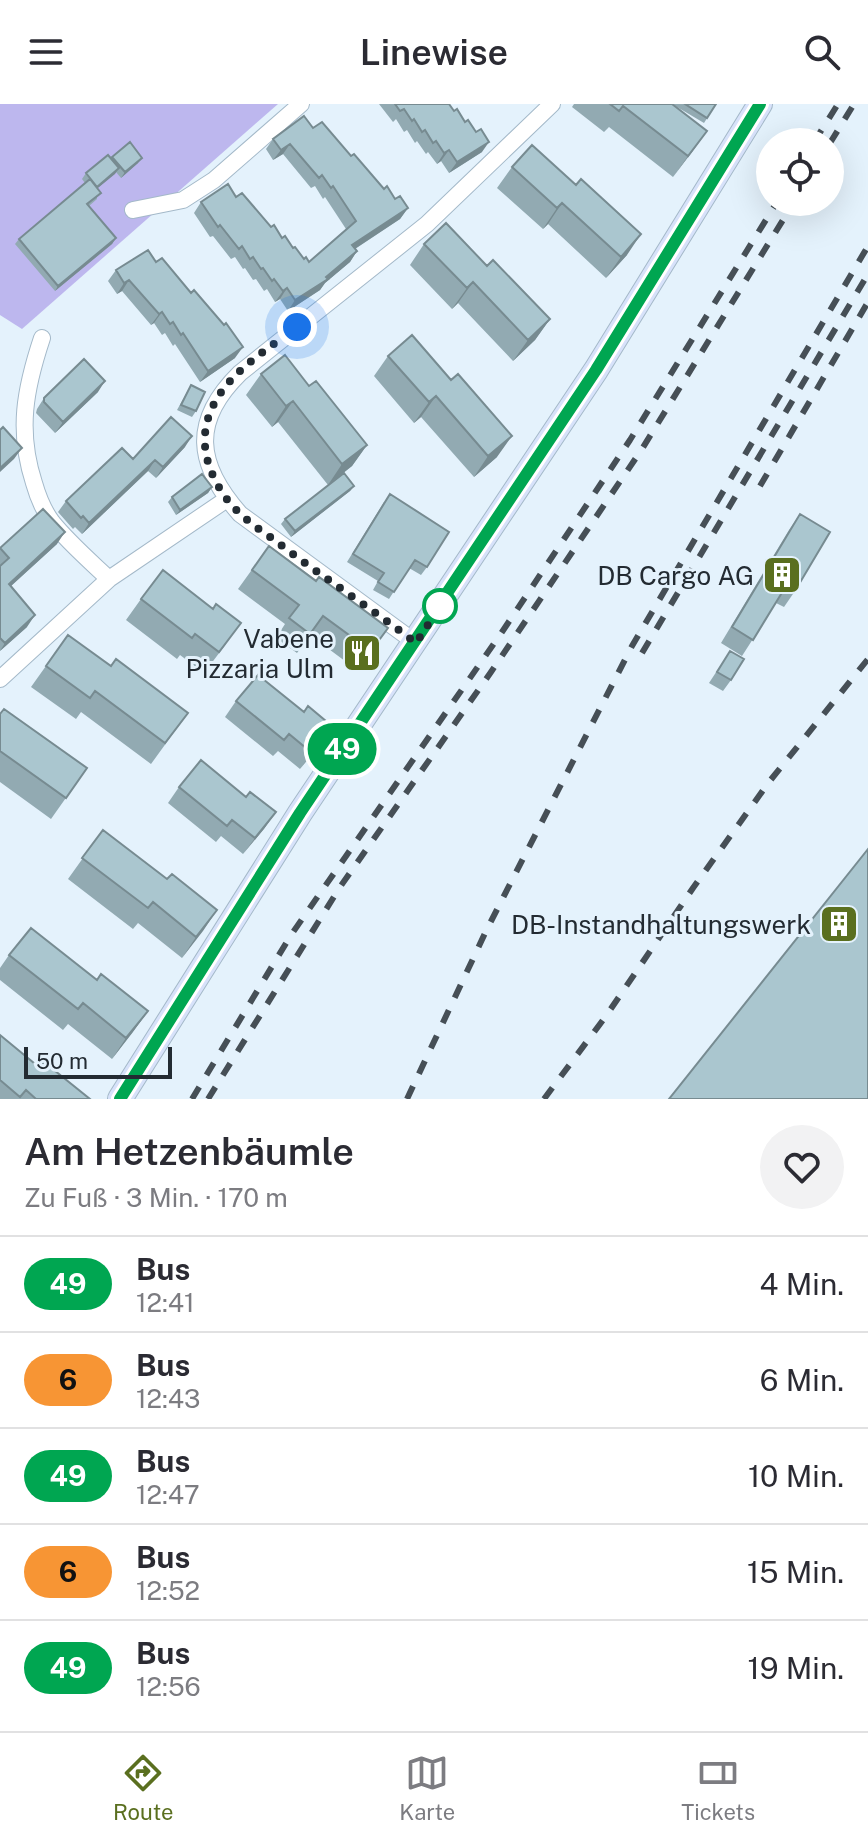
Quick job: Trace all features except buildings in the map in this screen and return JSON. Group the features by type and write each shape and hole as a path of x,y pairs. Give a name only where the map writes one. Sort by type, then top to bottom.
{"street":[{"path":"133,210 183,200 214,180 301,104"},
{"path":"416,643 240,514 227,499 208,464 204,439 207,421 224,388 257,358 427,224 552,104"},
{"path":"120,1099 300,813 596,370 760,104"},
{"path":"42,338 25,405 22,433 25,458 41,505 51,521 109,579"},
{"path":"0,679 109,579 227,499"}],"shaded area":[{"path":"0,104 278,104 22,329 0,315"}],"railway":[{"path":"823,128 838,104"},
{"path":"839,128 854,104"},
{"path":"192,1099 291,935 502,632 630,440 768,216"},
{"path":"208,1099 340,887 642,449 785,216"},
{"path":"407,1099 487,929 632,646 868,246"},
{"path":"642,653 868,274"},
{"path":"760,486 868,302"},
{"path":"544,1099 606,1016 769,782 868,659"}],"bus line":[{"name":"49","path":"120,1099 350,735 416,643 596,370 760,104"}],"place":[{"name":"DB Cargo AG","path":"782,575"},
{"name":"Vabene Pizzaria Ulm","path":"362,653"},
{"name":"DB-Instandhaltungswerk","path":"839,924"}],"route":[{"path":"297,327 240,373 224,388 214,404 204,439 208,464 214,477 240,514 416,643 443,602 440,606"}]}
